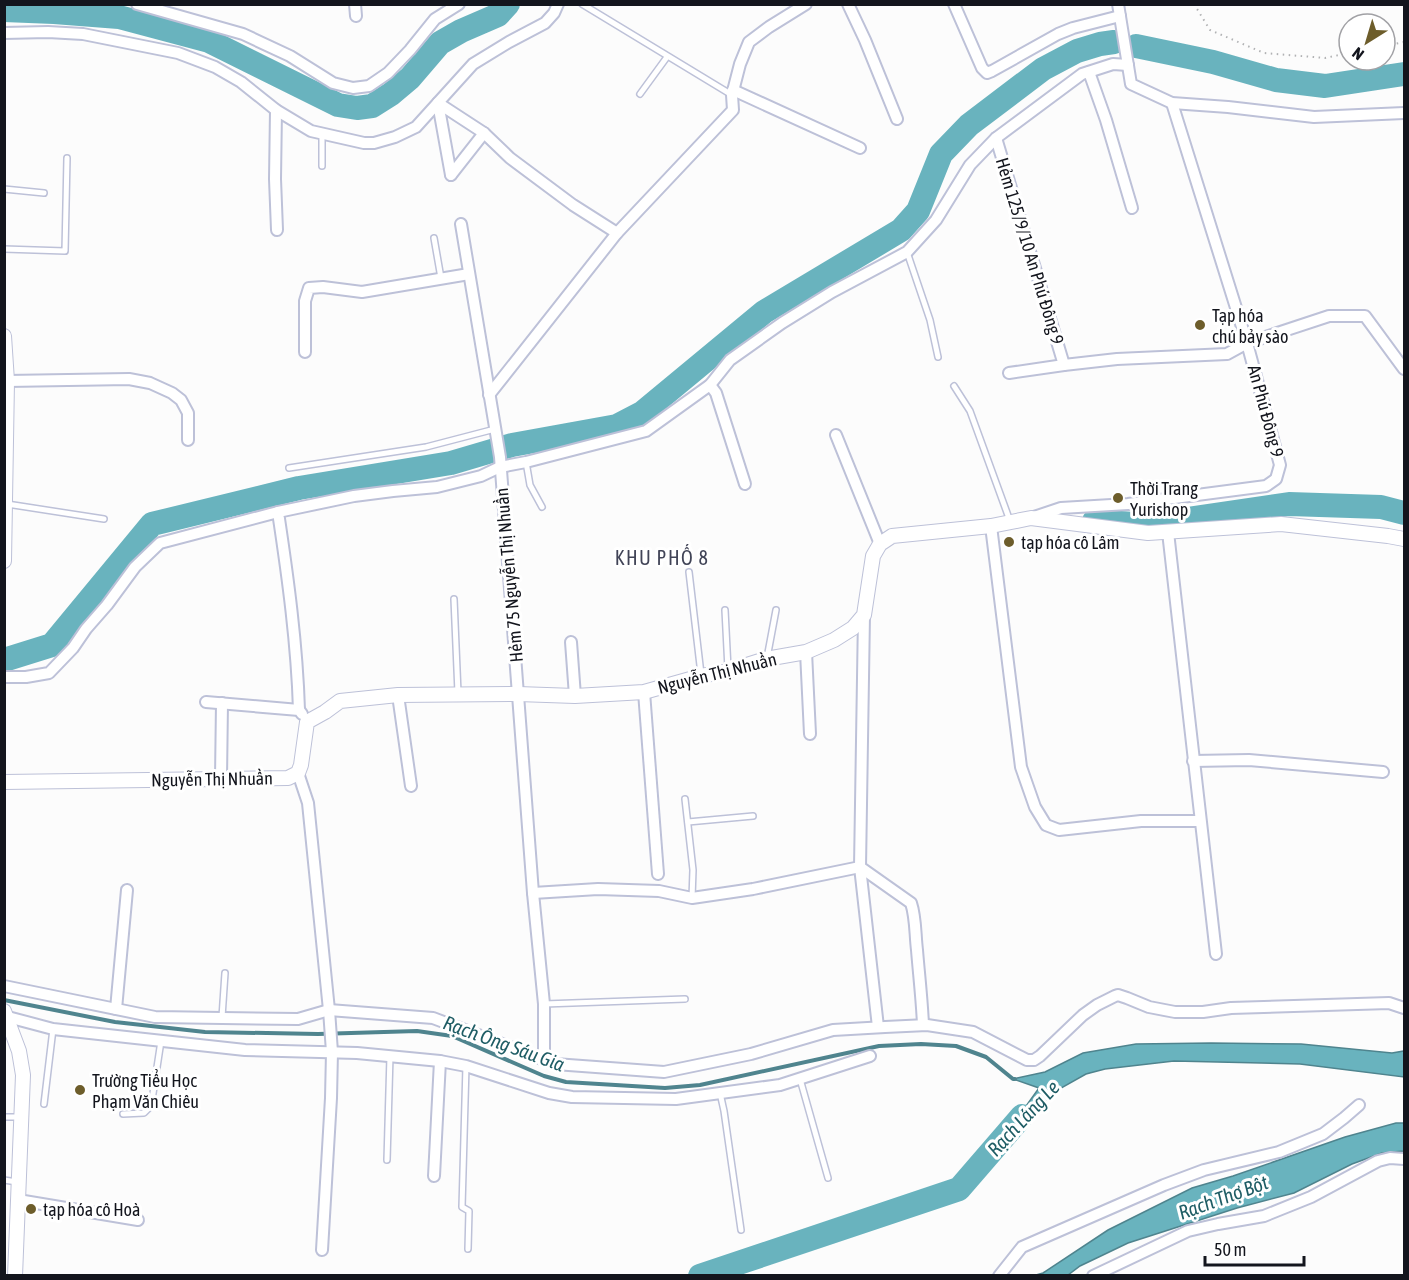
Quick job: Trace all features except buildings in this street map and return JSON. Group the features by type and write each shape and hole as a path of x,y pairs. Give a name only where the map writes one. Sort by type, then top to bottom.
{"street":[{"path":"137,4 243,34 290,56 333,83 353,88 369,86 388,73 435,19 459,4"},
{"path":"4,33 83,34 178,53 215,67 241,82 276,110 310,131 364,143 374,143 395,137 416,127 473,64 545,23 554,14 558,4"},
{"path":"489,395 617,233 733,110 732,92 749,42 806,4"},
{"path":"849,4 897,119"},
{"path":"954,4 982,68 987,73 1058,34 1119,10 1131,84 1172,103 1314,117 1404,113"},
{"path":"4,677 26,677 49,673 73,648 135,567 160,543 278,512 354,496 437,487 481,476 500,462 526,462 646,431 710,385 730,360 782,323 832,292 907,252 936,220 970,165 996,138 1082,74 1113,64 1128,65"},
{"path":"1089,72 1132,208"},
{"path":"732,92 860,148"},
{"path":"438,103 484,133 510,158 564,198 617,233"},
{"path":"438,103 451,175 484,133"},
{"name":"An Phú Đông 9","path":"1031,518 1061,508 1128,504 1266,486 1276,479 1280,465 1247,343 1172,103"},
{"path":"276,110 277,230"},
{"name":"Hẻm 125/9/10 An Phú Đông 9","path":"996,138 1064,365"},
{"name":"Hẻm 75 Nguyễn Thị Nhuần","path":"461,224 500,462 532,893 544,1004 544,1059"},
{"path":"305,352 305,301 309,288 323,287 362,292 469,274"},
{"path":"1009,374 1118,358 1227,354 1247,343 1329,316 1365,316 1404,369"},
{"path":"4,336 7,381 4,561"},
{"path":"7,381 129,379 150,383 172,393 181,400 188,413 188,440"},
{"path":"710,385 716,393 745,484"},
{"path":"836,435 880,544"},
{"path":"206,702 303,716 293,617 278,512"},
{"path":"878,1027 860,867 864,615 873,556 880,544 892,536 991,525 1031,518 1148,533 1281,524 1388,536 1404,540"},
{"path":"991,525 1020,767 1035,807 1046,825 1059,830 1141,821 1200,821"},
{"path":"1168,532 1216,954"},
{"name":"Nguyễn Thị Nhuần","path":"4,782 288,778 298,773 301,765 303,716 325,712 340,700 398,695 575,696 644,692 766,659 806,652 834,640 853,628 864,615"},
{"path":"571,642 575,696"},
{"path":"806,652 810,734"},
{"path":"644,692 658,874"},
{"path":"398,695 411,786"},
{"path":"221,778 222,703"},
{"path":"1194,761 1250,760 1383,772"},
{"path":"298,773 308,803 331,1049 331,1098 322,1250"},
{"path":"532,893 598,889 658,891 692,898 753,889 860,867 911,903 914,912 923,1025"},
{"path":"116,1009 127,890"},
{"path":"4,986 154,1017 298,1019 329,1014 433,1018 555,1064 664,1072 751,1054 833,1030 923,1025 973,1032 1027,1060 1034,1060 1083,1015 1118,995 1149,1007 1175,1012 1389,1003 1404,1008"},
{"path":"6,1014 53,1029 161,1041 245,1050 331,1049 440,1061 466,1066 549,1093 572,1097 676,1099 780,1085 870,1056"},
{"path":"6,1014 19,1051 23,1075 21,1118 11,1181 18,1200 15,1275"},
{"path":"434,1176 440,1061"},
{"path":"999,1275 1022,1247 1164,1185 1204,1170 1279,1152 1323,1134 1359,1105"},
{"path":"1093,1275 1188,1232 1264,1216 1311,1197 1378,1161 1390,1158 1404,1159"},
{"path":"18,1200 138,1220"}],"lane":[{"path":"582,4 667,57 732,92"},
{"path":"640,94 667,57"},
{"path":"322,134 322,166"},
{"path":"4,249 65,251 67,158"},
{"path":"4,189 44,193"},
{"path":"434,238 441,279"},
{"path":"907,252 930,320 938,357"},
{"path":"954,386 970,411 1010,522"},
{"path":"289,468 426,447 496,432"},
{"path":"526,462 530,485 542,507"},
{"path":"5,503 104,519"},
{"path":"689,572 701,676"},
{"path":"454,599 458,695"},
{"path":"725,610 728,671"},
{"path":"766,659 776,610"},
{"path":"685,799 693,870 692,898"},
{"path":"688,822 753,816"},
{"path":"222,1019 225,973"},
{"path":"544,1004 685,999"},
{"path":"44,1104 53,1029"},
{"path":"123,1114 144,1113 149,1108 153,1100 161,1041"},
{"path":"387,1160 390,1056"},
{"path":"466,1066 462,1207 468,1211 468,1249"},
{"path":"800,1078 828,1178"},
{"path":"720,1093 741,1230"},
{"path":"4,1117 21,1118"}],"path":[{"path":"1194,4 1210,30 1264,53 1325,58 1337,56"}],"water":[{"path":"1136,1044 1301,1044 1392,1053 1404,1051 1404,1077 1300,1064 1174,1061 1105,1069 1086,1074 1061,1088 1001,1141 1039,1088 1013,1079 1045,1072 1083,1053"},
{"name":"Rạch Thợ Bột","path":"1396,1123 1404,1123 1404,1151 1382,1153 1352,1164 1294,1193 1237,1208 1128,1243 1080,1266 1068,1275 1036,1275 1043,1273 1108,1230 1192,1188 1345,1137"}],"waterway":[{"path":"4,10 119,17 209,41 338,105 357,108 372,106 391,94 410,78 440,43 498,15 508,4"},
{"path":"4,660 52,645 152,524 299,488 451,463 512,445 617,426 642,413 764,312 901,230 918,211 941,154 969,125 1043,69 1077,51 1114,42"},
{"path":"1136,46 1213,62 1276,80 1325,86 1404,74"},
{"path":"1094,521 1147,525 1289,504 1381,507 1404,513"},
{"name":"Rạch Ông Sáu Gia","path":"4,1000 115,1022 205,1032 318,1034 417,1031 452,1036 544,1076 566,1082 665,1088 700,1085 879,1046 921,1044 956,1046 986,1057 1015,1079"},
{"name":"Rạch Láng Le","path":"700,1276 959,1189 1022,1116"}],"place":[{"name":"Tạp hóa chú bảy sào","path":"1200,325"},
{"name":"Thời Trang Yurishop","path":"1118,498"},
{"name":"tạp hóa cô Lâm","path":"1009,542"},
{"name":"Trường Tiểu Học Phạm Văn Chiêu","path":"80,1090"},
{"name":"tạp hóa cô Hoà","path":"31,1209"}],"district":[{"name":"KHU PHỐ 8","path":"662,557"}]}
